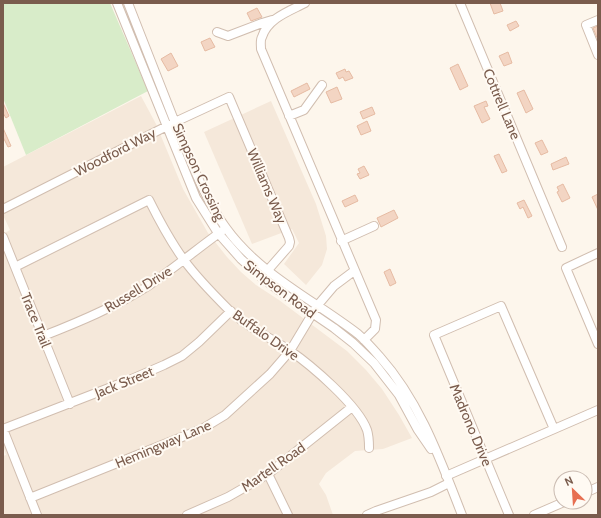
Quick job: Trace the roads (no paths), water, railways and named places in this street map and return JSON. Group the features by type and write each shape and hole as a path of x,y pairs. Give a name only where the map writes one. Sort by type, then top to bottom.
{"street":[{"name":"Simpson Road","path":"117,3 196,198 218,233 241,259 260,276 353,343 374,363 399,395 418,430 440,462"},
{"name":"Simpson Crossing","path":"128,3 175,122 196,172 214,209 237,242 268,270 317,306"},
{"path":"217,32 228,36 273,20 305,3"},
{"name":"Cottrell Lane","path":"460,3 562,247"},
{"path":"273,20 266,27 261,38 261,49 341,241 376,320 375,329 364,340"},
{"path":"598,20 586,25 598,55"},
{"path":"289,116 304,110 322,85"},
{"name":"Woodford Way","path":"3,209 175,122 229,97"},
{"name":"Williams Way","path":"229,97 290,242 289,246 268,270"},
{"name":"Buffalo Drive","path":"15,267 148,200 184,260 206,288 231,311 260,334 290,351 335,388 352,406 367,429 369,448"},
{"path":"341,241 374,226"},
{"name":"Russell Drive","path":"43,336 114,305 147,286 226,228"},
{"name":"Trace Trail","path":"3,237 70,404"},
{"path":"598,254 566,268 598,344"},
{"name":"Hemingway Lane","path":"30,498 202,430 225,415 270,374 290,351 317,306 334,286 354,271"},
{"name":"Simpson Road","path":"317,306 358,334 390,368 401,383 426,427 462,515"},
{"name":"Madrono Drive","path":"509,515 434,335 501,306 554,429"},
{"name":"Jack Street","path":"3,429 70,404 146,373 182,356 231,311"},
{"name":"Martell Road","path":"193,514 228,497 268,474 352,406"},
{"path":"367,515 426,494 485,458 598,410"},
{"path":"3,429 37,515"},
{"path":"268,474 288,515"},
{"path":"534,515 553,507"}]}
